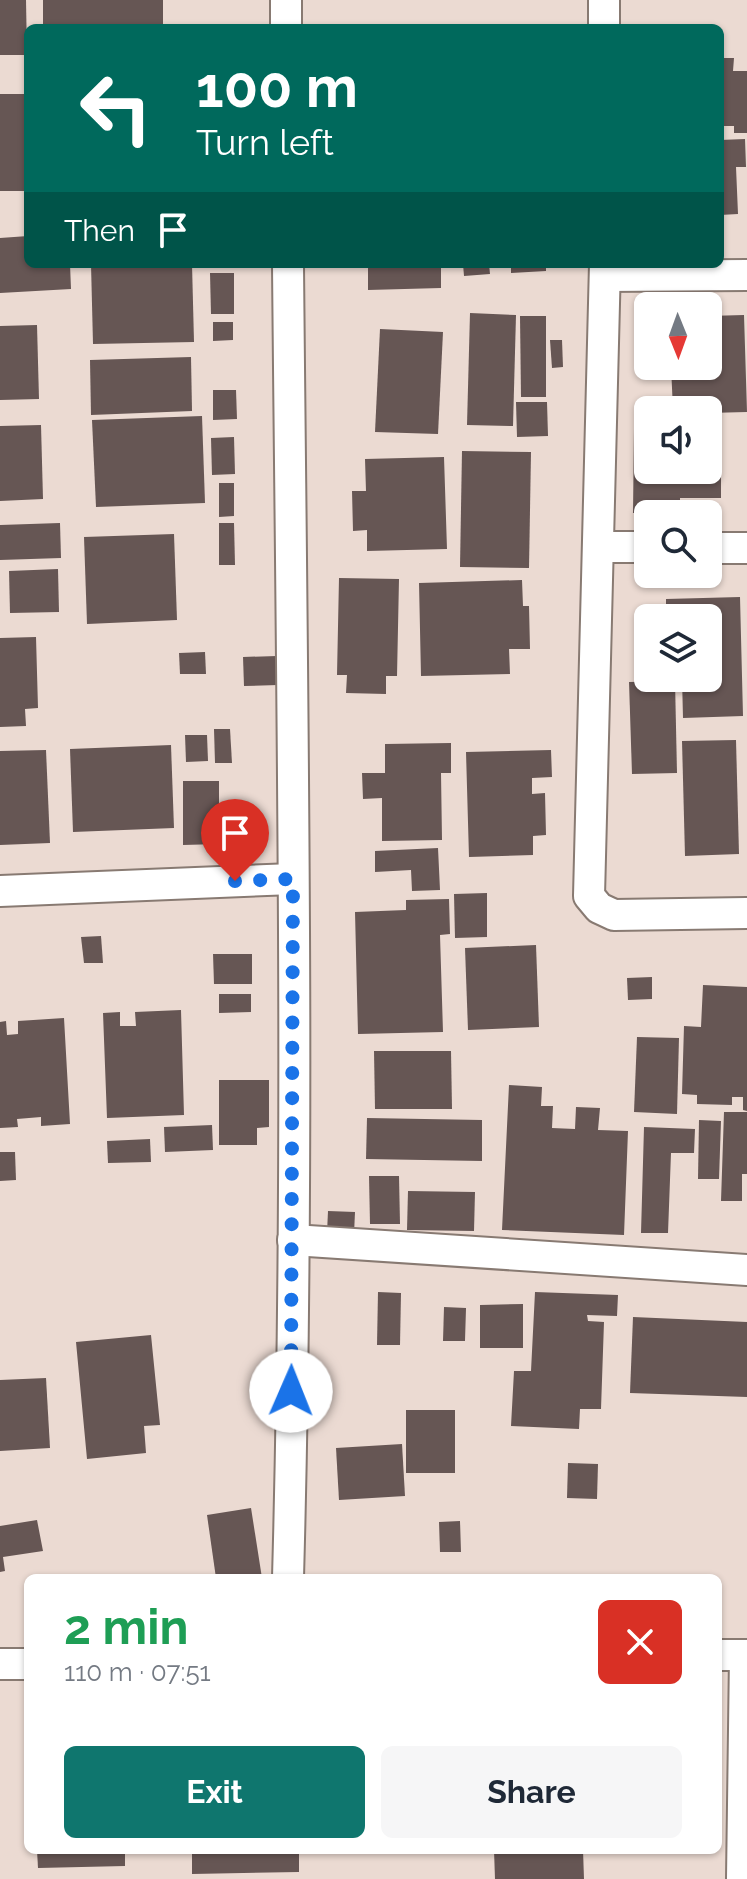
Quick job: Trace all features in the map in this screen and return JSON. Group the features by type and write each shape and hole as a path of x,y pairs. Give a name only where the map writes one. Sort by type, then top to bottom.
{"street":[{"path":"286,0 286,24"},
{"path":"604,0 604,24"},
{"path":"288,268 293,879 293,1240 288,1574"},
{"path":"747,275 605,270 589,896 599,908 614,915 747,913"},
{"path":"599,547 634,547"},
{"path":"722,548 747,548"},
{"path":"0,891 293,879"},
{"path":"293,1240 747,1270"},
{"path":"737,1655 742,1879"},
{"path":"0,1664 24,1664"}],"building":[{"path":"0,0 26,0 24,55 0,55"},
{"path":"43,0 163,0 163,24 43,24"},
{"path":"724,58 734,58 733,71 747,71 747,133 734,133 734,126 724,126"},
{"path":"0,94 24,94 24,191 0,191"},
{"path":"745,139 746,167 736,167 738,214 724,215 724,140"},
{"path":"24,236 24,268 70,268 71,289 0,293 0,238"},
{"path":"91,268 192,268 194,342 93,344"},
{"path":"368,268 441,268 441,288 368,290"},
{"path":"463,268 489,268 490,274 464,276"},
{"path":"511,268 546,268 546,271 511,273"},
{"path":"210,273 234,273 234,314 211,314"},
{"path":"470,313 516,315 513,426 467,425"},
{"path":"744,315 747,412 722,413 722,396 672,396 672,380 722,380 722,316"},
{"path":"520,316 546,316 546,397 521,397"},
{"path":"213,322 233,322 233,340 213,341"},
{"path":"37,325 39,399 0,400 0,326"},
{"path":"380,329 443,332 438,434 375,432"},
{"path":"550,340 562,340 563,367 552,368"},
{"path":"191,357 192,411 91,415 90,360"},
{"path":"213,390 236,390 237,419 213,420"},
{"path":"516,402 547,402 548,436 517,437"},
{"path":"202,416 205,503 96,507 92,420"},
{"path":"41,425 43,499 0,501 0,426"},
{"path":"634,429 634,484 721,484 721,498 634,500 633,513"},
{"path":"234,437 235,474 212,475 211,438"},
{"path":"462,451 531,452 529,568 460,567"},
{"path":"444,457 447,549 367,551 367,530 353,531 352,491 366,491 365,459"},
{"path":"219,483 234,483 234,516 219,517"},
{"path":"60,523 61,558 0,560 0,525"},
{"path":"219,523 234,523 235,565 219,565"},
{"path":"174,534 177,620 87,624 84,537"},
{"path":"58,569 59,612 10,613 9,571"},
{"path":"339,578 399,579 397,676 386,676 386,694 346,693 347,675 337,675"},
{"path":"522,580 523,606 529,606 530,649 509,649 510,674 421,676 419,583"},
{"path":"740,597 743,716 683,718 682,692 722,692 722,604 666,604 666,599"},
{"path":"36,637 38,708 25,709 26,726 0,727 0,638"},
{"path":"205,652 206,674 180,674 179,653"},
{"path":"277,656 278,685 244,686 243,657"},
{"path":"629,682 634,682 634,692 675,692 677,773 632,774"},
{"path":"214,729 230,729 232,763 215,763"},
{"path":"185,735 207,735 208,761 186,762"},
{"path":"736,740 739,854 685,856 682,741"},
{"path":"451,743 451,773 441,773 442,840 382,841 382,798 363,799 362,773 385,773 385,744"},
{"path":"171,745 174,828 73,832 70,749"},
{"path":"46,750 50,843 0,845 0,751"},
{"path":"551,750 552,777 532,778 532,794 545,793 546,835 533,836 533,855 469,857 466,752"},
{"path":"183,781 219,781 219,844 183,845"},
{"path":"438,848 440,890 412,891 411,870 375,872 375,851"},
{"path":"487,893 487,937 455,938 454,894"},
{"path":"449,899 450,934 440,935 443,1032 358,1034 355,912 406,910 406,900"},
{"path":"101,936 103,963 84,963 81,937"},
{"path":"536,945 539,1027 468,1030 465,948"},
{"path":"213,954 252,954 252,984 214,984"},
{"path":"652,977 652,999 628,1000 627,978"},
{"path":"703,985 747,987 747,1111 743,1110 743,1097 732,1097 732,1105 697,1104 697,1095 682,1094 684,1026 701,1027"},
{"path":"219,994 251,994 251,1012 219,1013"},
{"path":"181,1010 184,1115 107,1118 103,1013 120,1012 120,1026 136,1026 135,1012"},
{"path":"64,1018 70,1124 41,1126 41,1117 17,1119 18,1127 0,1128 0,1022 6,1021 7,1035 18,1034 18,1021"},
{"path":"637,1037 679,1038 677,1114 634,1112"},
{"path":"374,1051 451,1051 452,1109 375,1109"},
{"path":"219,1080 269,1080 269,1127 257,1128 257,1145 219,1145"},
{"path":"509,1085 542,1087 541,1106 553,1106 552,1128 575,1129 576,1107 600,1108 598,1130 628,1131 624,1235 502,1230"},
{"path":"724,1112 747,1112 747,1174 742,1174 742,1201 721,1201"},
{"path":"367,1118 482,1120 482,1161 366,1159"},
{"path":"699,1120 721,1121 719,1179 698,1179"},
{"path":"212,1125 213,1150 165,1152 164,1127"},
{"path":"644,1127 695,1129 694,1153 671,1153 668,1233 641,1233"},
{"path":"150,1139 151,1162 108,1163 107,1141"},
{"path":"0,1152 15,1152 16,1180 0,1181"},
{"path":"369,1176 399,1176 400,1224 370,1224"},
{"path":"408,1191 475,1192 474,1231 407,1230"},
{"path":"328,1211 355,1212 354,1234 327,1233"},
{"path":"378,1292 401,1293 400,1345 377,1345"},
{"path":"535,1292 618,1295 617,1316 587,1315 588,1321 604,1322 601,1409 580,1409 579,1429 511,1426 514,1371 531,1371"},
{"path":"523,1304 523,1348 480,1348 480,1305"},
{"path":"444,1307 466,1308 465,1341 443,1341"},
{"path":"633,1317 747,1322 747,1397 630,1393"},
{"path":"151,1335 160,1425 144,1426 146,1453 87,1459 76,1342"},
{"path":"46,1378 50,1448 0,1451 0,1380"},
{"path":"406,1410 455,1410 455,1473 406,1473"},
{"path":"402,1444 405,1496 339,1500 336,1448"},
{"path":"568,1463 598,1464 597,1499 567,1498"},
{"path":"251,1508 261,1574 215,1574 207,1515"},
{"path":"37,1520 43,1551 3,1557 5,1571 0,1572 0,1526"},
{"path":"460,1521 461,1552 440,1552 439,1522"},
{"path":"37,1854 125,1854 125,1866 38,1868"},
{"path":"192,1854 299,1854 299,1872 192,1874"},
{"path":"494,1854 583,1854 584,1879 495,1879"}],"route":[{"path":"235,881 293,879 291,1391"}]}
